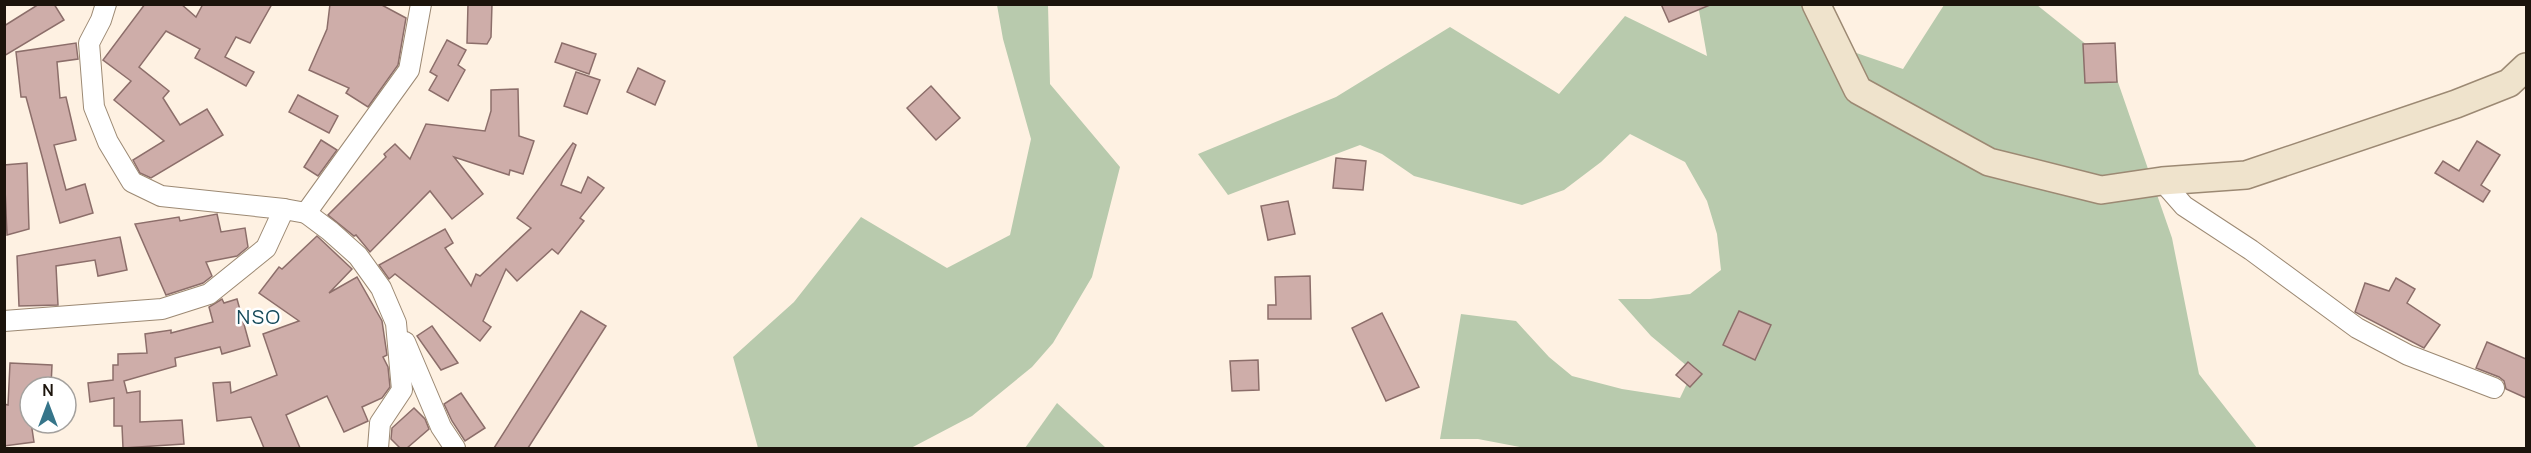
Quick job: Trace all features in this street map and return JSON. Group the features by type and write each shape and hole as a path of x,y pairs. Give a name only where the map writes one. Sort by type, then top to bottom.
{"street":[{"path":"106,4 101,20 89,43 94,107 108,142 132,183 161,196 306,213 330,231 358,256 381,288 441,427 454,448"},
{"path":"306,213 409,70 421,4"},
{"path":"1816,4 1858,90 1989,162 2101,190 2162,181 2246,175 2456,104 2509,83 2526,68"},
{"path":"2162,181 2184,206 2251,250 2357,328 2408,355 2494,388"},
{"path":"4,321 162,309 209,294 266,248 284,209"},
{"path":"378,448 380,423 402,390 396,323"}],"green space":[{"path":"997,5 1048,5 1050,84 1120,167 1092,277 1053,343 1032,367 972,416 911,448 758,448 733,357 794,302 861,217 947,268 1010,235 1031,139 1003,39"},
{"path":"1698,5 1815,5 1839,47 1903,69 1944,5 2037,5 2112,65 2172,238 2199,374 2257,448 1525,448 1478,439 1440,439 1461,314 1516,321 1549,357 1572,376 1622,389 1680,398 1693,371 1651,336 1618,299 1650,299 1690,294 1721,270 1717,234 1707,201 1685,162 1630,134 1601,162 1564,190 1522,205 1414,176 1382,154 1360,145 1228,195 1198,154 1336,97 1450,27 1559,94 1625,16 1707,56"},
{"path":"1057,403 1106,448 1025,448"}],"building":[{"path":"39,4 54,4 64,20 4,56 4,26"},
{"path":"145,4 181,4 196,17 203,4 272,4 250,43 236,37 225,57 254,72 246,86 195,58 200,49 166,31 139,67 169,91 163,98 180,125 207,109 223,135 151,178 140,173 133,160 164,141 114,100 131,81 103,60"},
{"path":"330,4 380,4 406,18 398,65 368,107 346,93 349,88 309,70 327,29"},
{"path":"468,4 492,4 491,37 487,44 467,43"},
{"path":"1661,4 1710,4 1710,5 1669,22"},
{"path":"447,40 466,50 458,65 465,70 448,101 429,90 437,76 430,72"},
{"path":"76,43 78,59 57,62 60,98 66,97 76,140 54,145 66,190 85,184 93,213 60,223 26,97 21,97 16,52"},
{"path":"562,43 596,54 589,74 555,62"},
{"path":"2115,43 2117,82 2085,83 2083,44"},
{"path":"638,68 665,81 655,105 627,92"},
{"path":"576,72 600,80 587,114 564,106"},
{"path":"931,86 960,118 936,140 907,108"},
{"path":"518,89 519,136 534,141 523,174 510,170 509,175 454,157 483,194 452,219 430,191 370,252 356,235 354,236 328,215 386,157 384,154 395,144 410,159 426,124 485,131 491,111 491,90"},
{"path":"298,95 338,116 329,133 289,112"},
{"path":"321,140 337,150 318,176 304,167"},
{"path":"2477,141 2500,155 2481,185 2490,191 2483,202 2435,173 2443,161 2459,171"},
{"path":"573,143 576,145 561,185 581,193 588,177 604,188 580,218 584,221 558,254 552,249 517,281 506,269 483,321 491,327 480,341 395,274 389,279 379,265 445,229 453,243 445,248 471,286 476,274 480,276 531,228 517,218"},
{"path":"1336,158 1366,161 1363,190 1333,188"},
{"path":"27,163 29,229 7,235 4,165"},
{"path":"1288,201 1295,234 1268,240 1261,206"},
{"path":"217,214 221,232 245,228 248,247 237,256 206,262 212,276 203,283 166,295 135,224 179,217 180,221"},
{"path":"317,236 352,269 329,293 357,277 382,321 387,355 383,357 388,367 390,387 382,398 362,407 368,421 344,432 327,396 286,415 300,448 264,448 251,417 217,421 213,383 230,382 231,393 277,375 263,334 299,321 259,293 279,267 282,269"},
{"path":"120,237 127,270 98,276 95,260 56,266 58,305 19,306 17,256"},
{"path":"1310,276 1311,319 1268,319 1268,305 1276,305 1275,277"},
{"path":"2396,278 2415,289 2407,303 2440,325 2424,348 2355,312 2365,283 2389,291"},
{"path":"222,299 224,303 237,299 250,346 222,354 220,347 175,358 176,366 124,381 127,393 140,391 140,422 182,420 184,444 123,448 122,426 114,426 114,398 90,402 88,383 113,380 113,365 118,365 118,354 147,353 145,334 171,330 171,333 213,322 209,307"},
{"path":"581,311 606,326 528,448 494,448"},
{"path":"1739,311 1771,325 1755,360 1723,345"},
{"path":"1382,313 1419,387 1386,401 1352,328"},
{"path":"432,326 458,363 441,370 417,336"},
{"path":"2487,342 2526,359 2526,398 2506,389 2504,381 2499,377 2476,368"},
{"path":"1258,360 1259,390 1232,391 1230,361"},
{"path":"1688,362 1702,374 1690,387 1676,375"},
{"path":"10,363 52,365 52,375 18,375 18,435 33,435 34,442 4,446 4,404 8,405"},
{"path":"461,393 485,428 465,441 444,404"},
{"path":"414,408 425,419 429,429 407,448 400,448 391,439 392,428"}],"district":[{"name":"NSO","path":"259,317"}]}
